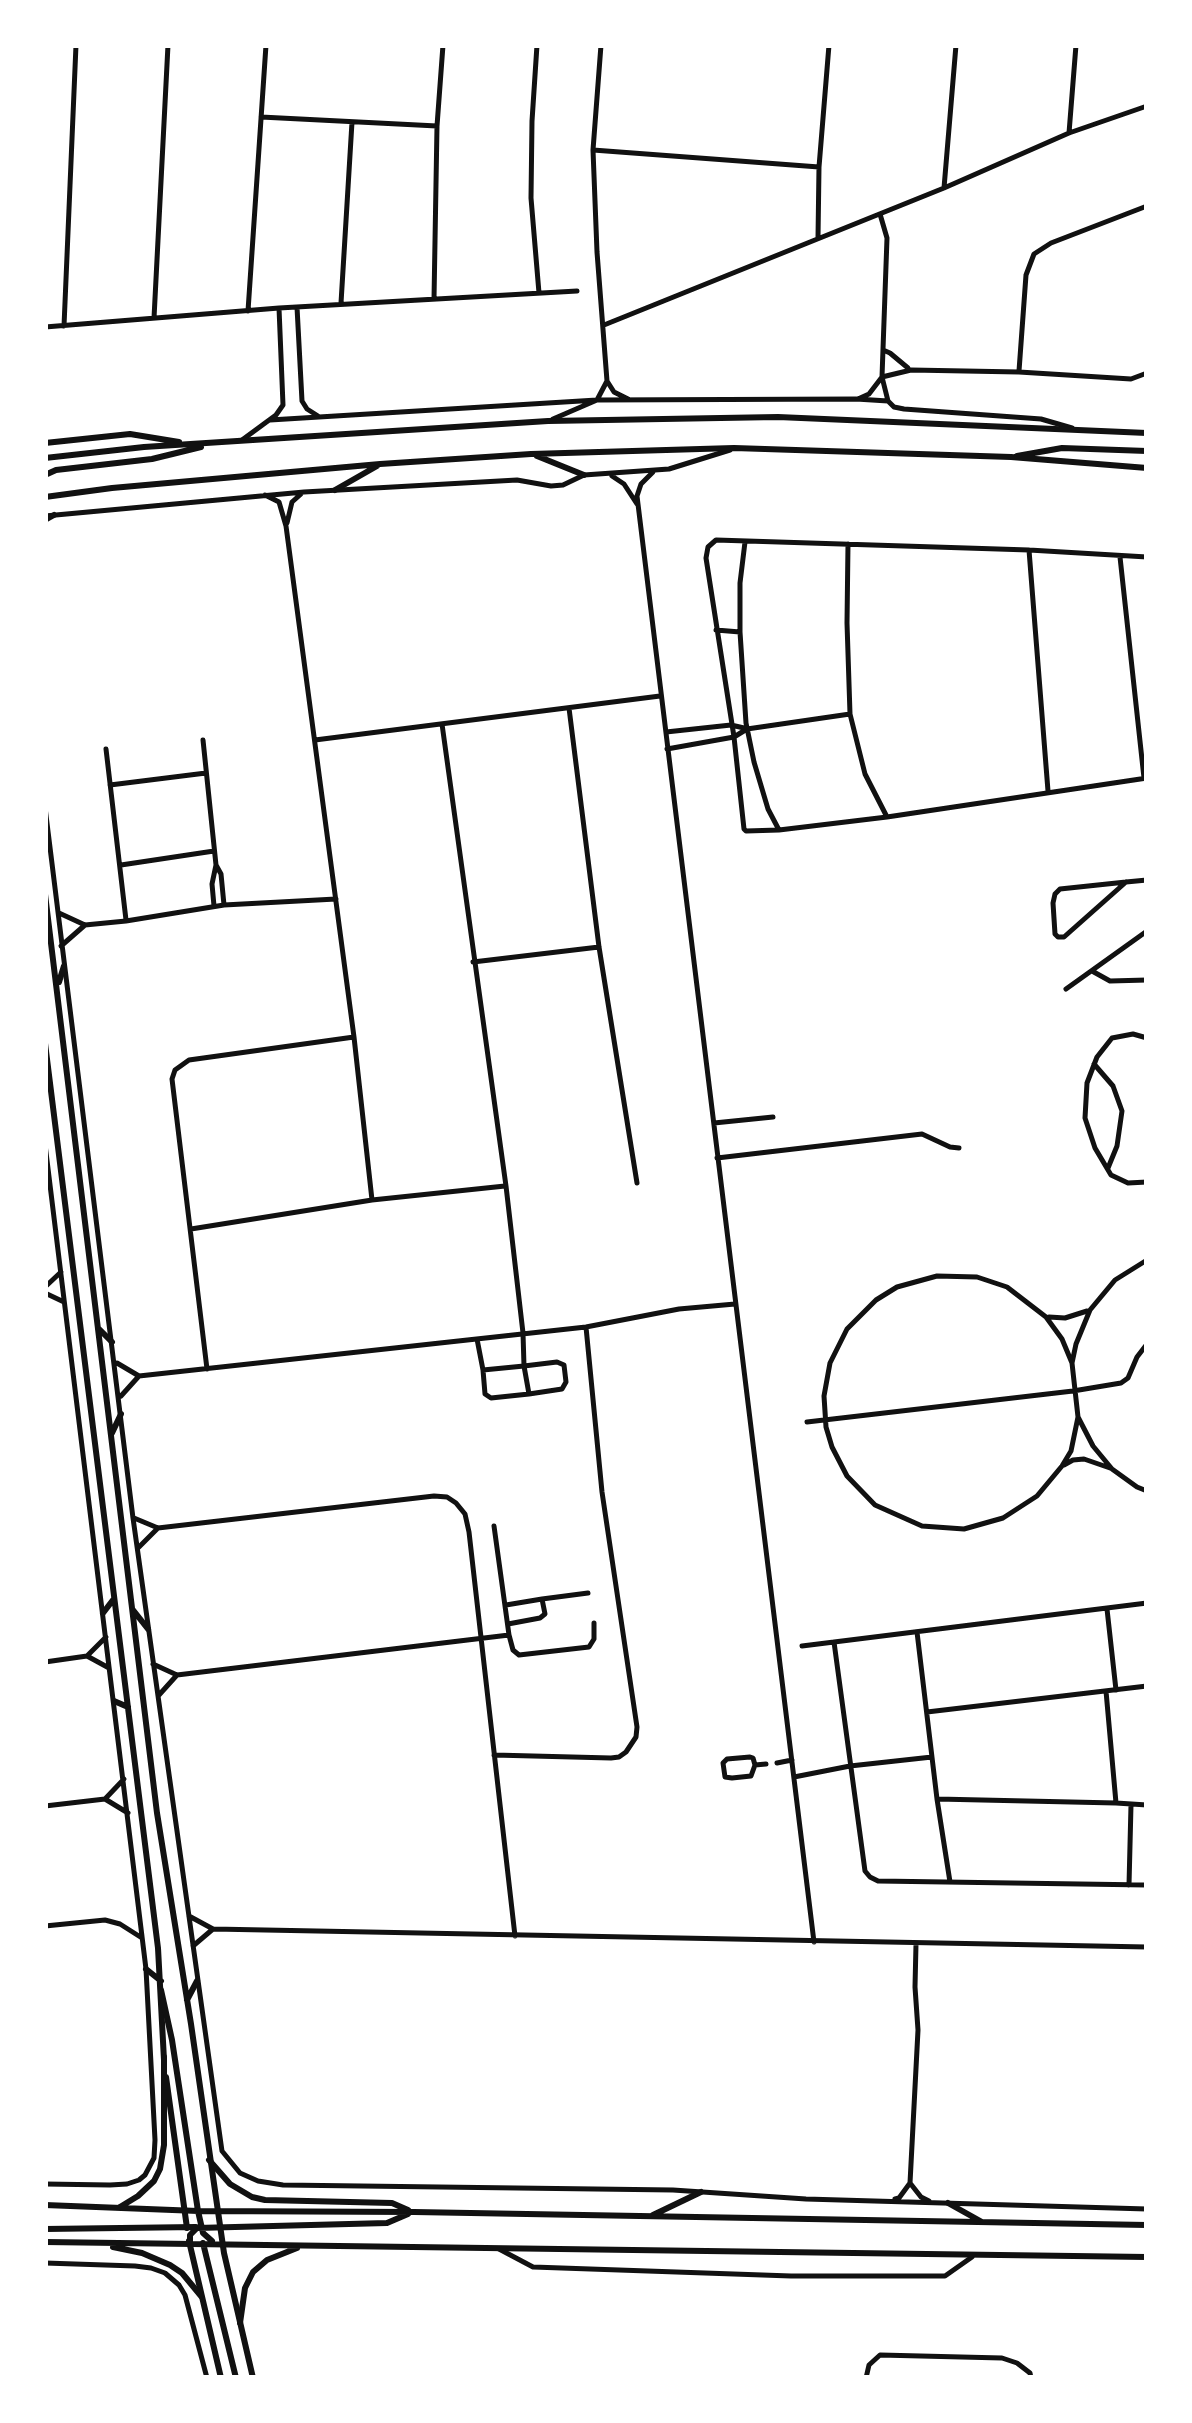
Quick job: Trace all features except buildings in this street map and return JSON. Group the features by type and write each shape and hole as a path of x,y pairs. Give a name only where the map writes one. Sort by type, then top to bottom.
{"main road":[{"path":"45,458 134,448 548,421 778,417 1147,433"},
{"path":"45,440 130,434 190,445"},
{"path":"45,475 56,470 169,456 216,442"},
{"path":"45,497 380,464 531,454 734,448 1011,457 1147,468"},
{"path":"1011,457 1062,448 1147,450"},
{"path":"531,454 584,475"},
{"path":"334,490 380,464"},
{"path":"45,488 60,495"},
{"path":"45,518 54,515"},
{"path":"45,894 158,1813 222,2244 253,2378"},
{"path":"56,988 64,966"},
{"path":"45,1043 161,1990 164,2145 160,2169 154,2181 120,2207"},
{"path":"45,1105 53,1111"},
{"path":"98,1328 112,1342"},
{"path":"68,1332 82,1340"},
{"path":"111,1434 121,1414"},
{"path":"103,1613 114,1599"},
{"path":"132,1609 148,1629"},
{"path":"114,1701 128,1707"},
{"path":"146,1969 160,1981"},
{"path":"186,2001 198,1980"},
{"path":"161,1990 203,2243 236,2378"},
{"path":"164,2057 184,2211 218,2376"},
{"path":"210,2160 230,2184 252,2197 392,2203 414,2212"},
{"path":"649,2216 702,2192"},
{"path":"948,2203 983,2223"},
{"path":"45,2205 198,2212 1147,2225"},
{"path":"184,2211 196,2217 208,2238 222,2244"},
{"path":"190,2243 191,2233 213,2224 217,2211"},
{"path":"45,2229 387,2223 414,2212"},
{"path":"45,2242 1147,2257"},
{"path":"97,2243 162,2260 182,2273 201,2296"},
{"path":"240,2323 245,2288 254,2272 268,2260 303,2246"}],"street":[{"path":"64,326 76,45"},
{"path":"154,318 168,45"},
{"path":"248,311 266,45"},
{"path":"434,299 437,126 443,45"},
{"path":"537,45 530,198 539,293"},
{"path":"548,421 598,400 607,381 592,150 601,45"},
{"path":"818,238 819,167 829,45 820,45"},
{"path":"944,188 956,45"},
{"path":"1069,132 1076,45"},
{"path":"604,326 944,188 1069,132 1147,106"},
{"path":"261,117 437,126"},
{"path":"341,304 352,122"},
{"path":"592,150 819,167"},
{"path":"1019,372 1026,276 1034,254 1051,242 1147,206"},
{"path":"880,214 887,238 882,376 888,401 904,410 1041,419 1074,428"},
{"path":"45,328 279,308 577,292"},
{"path":"297,307 302,401 321,418"},
{"path":"242,441 282,409 279,308"},
{"path":"884,350 911,370"},
{"path":"856,400 873,391 882,376 911,370 1130,380 1147,374"},
{"path":"607,381 618,396 636,401"},
{"path":"270,420 598,400 888,401"},
{"path":"54,515 265,494 517,480 562,485 584,475 652,472 702,461 734,448"},
{"path":"652,472 638,490 638,507 814,1942"},
{"path":"608,474 624,484 638,507"},
{"path":"286,526 292,502 304,492"},
{"path":"265,494 280,504 286,526 372,1200"},
{"path":"1120,556 1145,778 887,817 780,830 744,829 734,736 706,558 708,547 716,540 1147,556"},
{"path":"745,542 740,632 747,729 768,809 780,830"},
{"path":"848,544 850,714 865,774 887,817"},
{"path":"1029,550 1048,791"},
{"path":"716,630 740,632"},
{"path":"316,740 660,696"},
{"path":"569,708 600,947 637,1183"},
{"path":"665,732 731,726 747,729 850,714"},
{"path":"442,724 506,1186 529,1394"},
{"path":"667,750 734,736 747,729"},
{"path":"203,740 216,865 212,884 214,906"},
{"path":"106,750 126,921"},
{"path":"110,786 206,773"},
{"path":"45,806 133,1518 222,2151 240,2172 258,2181 320,2187 673,2190 806,2200 1147,2209"},
{"path":"121,865 214,851"},
{"path":"216,865 221,874 224,905"},
{"path":"1126,882 1064,937 1055,934 1053,903 1060,889 1126,882 1147,880"},
{"path":"57,912 85,925 214,906 336,899"},
{"path":"61,946 85,925"},
{"path":"1066,989 1147,931"},
{"path":"473,962 600,947"},
{"path":"1092,971 1110,980 1147,980"},
{"path":"1147,1038 1133,1034 1112,1038 1097,1056 1087,1082 1086,1118 1095,1148 1112,1175 1128,1182 1147,1182"},
{"path":"207,1369 172,1079 175,1070 189,1060 354,1037"},
{"path":"1094,1064 1113,1086 1122,1112 1117,1146 1108,1168"},
{"path":"714,1123 773,1117"},
{"path":"717,1158 922,1134 960,1148"},
{"path":"45,1144 146,1969 154,2158 146,2175 127,2184 45,2184"},
{"path":"192,1229 372,1200 506,1186"},
{"path":"1112,1469 1093,1446 1078,1416 1072,1362 1090,1310 1115,1280 1147,1260"},
{"path":"61,1272 45,1290 64,1302"},
{"path":"1072,1362 1062,1338 1046,1317 1007,1288 976,1277 937,1276 897,1287 876,1300 848,1329 830,1363 824,1396 832,1447 848,1476 875,1505 922,1526 964,1529 1003,1518 1038,1496 1071,1451 1078,1416"},
{"path":"115,1362 139,1376 586,1327 679,1309 736,1304"},
{"path":"1046,1317 1065,1318 1090,1310"},
{"path":"494,1754 611,1758 626,1752 636,1737 638,1727 602,1492 586,1327"},
{"path":"477,1339 487,1396 491,1398 562,1390 566,1382 564,1365 558,1362 483,1370"},
{"path":"807,1422 1121,1383 1128,1378 1147,1344"},
{"path":"119,1398 139,1376"},
{"path":"1062,1466 1084,1459 1112,1469 1147,1491"},
{"path":"133,1518 158,1528 434,1496 456,1504 464,1514 469,1532 515,1936"},
{"path":"494,1526 509,1635 519,1655 589,1647 594,1640 594,1623"},
{"path":"138,1548 158,1528"},
{"path":"506,1605 588,1593"},
{"path":"508,1624 544,1617 542,1599"},
{"path":"802,1646 1147,1603"},
{"path":"1107,1608 1116,1690"},
{"path":"918,1631 950,1882"},
{"path":"153,1664 177,1675 509,1635"},
{"path":"87,1656 106,1636"},
{"path":"834,1642 865,1871 870,1877 1147,1885"},
{"path":"45,1662 87,1656 109,1668"},
{"path":"159,1696 177,1675"},
{"path":"927,1712 1147,1686"},
{"path":"1106,1691 1116,1803"},
{"path":"752,1757 754,1765 752,1776 725,1777 727,1759 752,1757"},
{"path":"794,1777 932,1757"},
{"path":"777,1762 792,1760"},
{"path":"754,1765 766,1764"},
{"path":"105,1799 124,1779"},
{"path":"45,1806 105,1799 128,1814"},
{"path":"937,1799 1147,1806"},
{"path":"1130,1885 1132,1805"},
{"path":"188,1916 213,1930 1147,1947"},
{"path":"45,1926 105,1920 142,1938"},
{"path":"193,1946 213,1930"},
{"path":"890,2201 899,2198 910,2183 918,2030 916,1944"},
{"path":"910,2183 920,2197 932,2202"},
{"path":"496,2248 533,2267 791,2276 945,2276 974,2255"},
{"path":"45,2262 134,2266 166,2273 185,2295 207,2378"},
{"path":"866,2378 869,2365 880,2355 1002,2358 1017,2363 1031,2378"}]}
